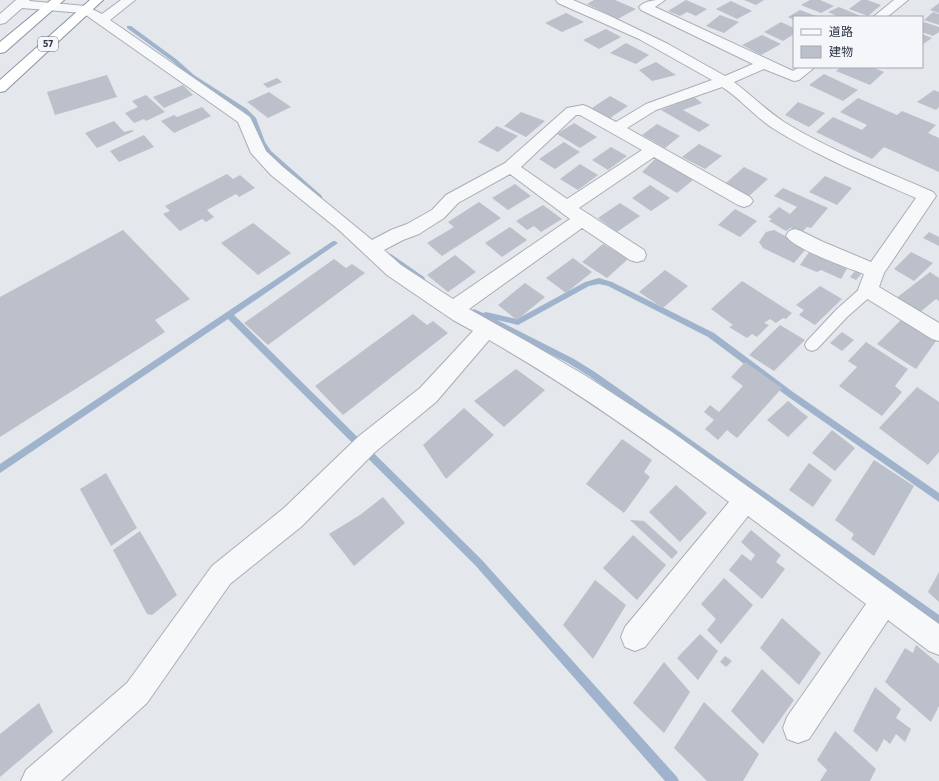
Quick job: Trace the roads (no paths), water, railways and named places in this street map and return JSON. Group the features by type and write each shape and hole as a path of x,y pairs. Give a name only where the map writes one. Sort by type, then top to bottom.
{"highway":[{"name":"57","path":"0,88 97,0"},
{"path":"0,49 54,4"}],"street":[{"path":"102,20 129,0"},
{"path":"562,0 632,13 794,77 807,68"},
{"path":"632,13 659,0"},
{"path":"880,16 902,0"},
{"path":"0,20 21,2 54,4 86,10 102,20 151,56 245,120 259,153 277,171 345,226 394,270 454,310 578,383 664,440 939,641"},
{"path":"632,13 647,37 724,81 756,109 778,125 796,136 846,161 933,198 875,271 868,290 939,333"},
{"path":"616,128 651,107 724,81 764,64"},
{"path":"371,249 396,234 413,229 438,214 452,199 511,167 572,111 583,110 744,201"},
{"path":"567,208 653,150"},
{"path":"511,167 582,219 637,255"},
{"path":"454,310 582,219"},
{"path":"795,236 814,246 875,271"},
{"path":"37,781 137,693 221,575 293,517 367,444 428,395 487,329"},
{"path":"635,637 746,500"},
{"path":"798,728 885,601"}],"lane":[{"path":"812,346 842,312 868,290"}],"waterway":[{"path":"129,27 174,60 192,76 245,110 253,118 262,142 269,152 320,198"},
{"path":"0,469 335,243"},
{"path":"389,256 422,279"},
{"path":"486,315 518,322 587,284 599,281 610,284 711,335 790,394 939,498"},
{"path":"474,312 571,361 592,374 939,621"},
{"path":"229,315 478,562 673,781"}]}
